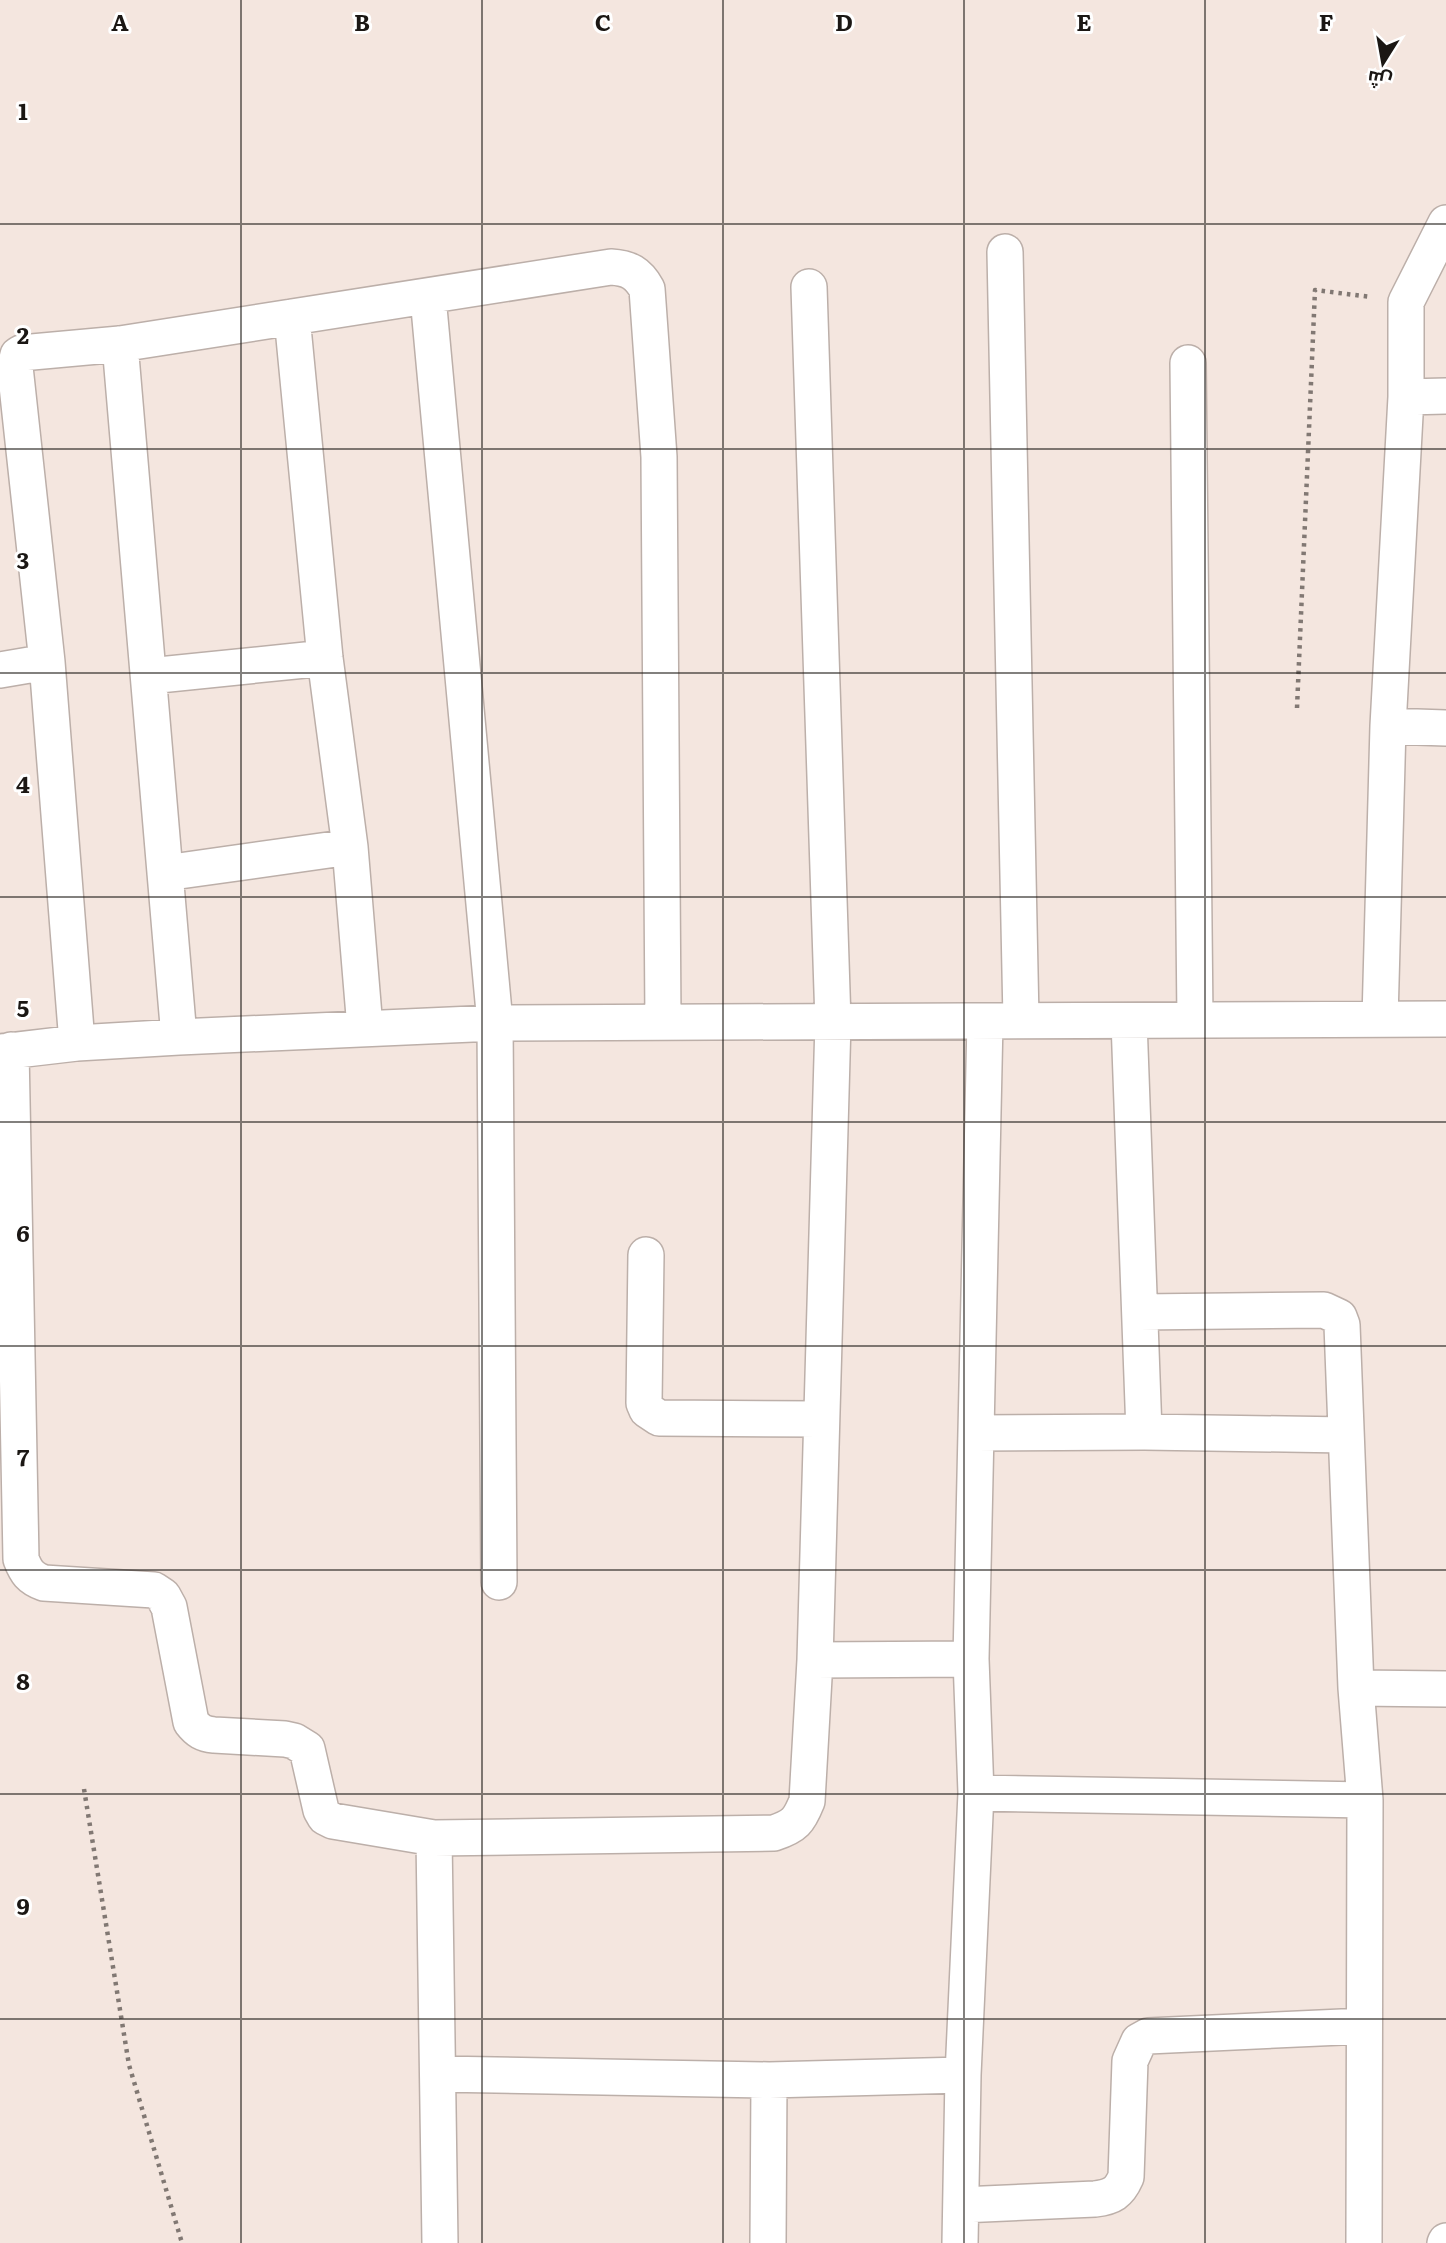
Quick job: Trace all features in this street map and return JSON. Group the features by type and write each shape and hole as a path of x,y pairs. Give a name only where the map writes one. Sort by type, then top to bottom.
{"street":[{"path":"1380,1019 1388,726 1406,397 1406,302 1446,223"},
{"path":"1005,252 1021,1019"},
{"path":"77,1044 47,662 16,362 21,353 120,344 611,267 626,267 641,278 647,289 659,457 663,1022"},
{"path":"809,287 833,1022 815,1660 807,1801 801,1816 791,1827 774,1833 434,1838 332,1821 325,1817 321,1810 307,1749 295,1741 205,1734 191,1722 169,1607 163,1596 154,1590 44,1583 33,1579 25,1571 21,1559 5,1051 179,1037 495,1023 833,1022 985,1021 1021,1019 1446,1019"},
{"path":"428,297 495,1023 499,1583"},
{"path":"292,317 325,659 350,847 365,1028"},
{"path":"120,344 179,1037"},
{"path":"1188,363 1195,1019"},
{"path":"1406,397 1446,396"},
{"path":"149,676 325,659"},
{"path":"0,670 47,662"},
{"path":"1388,726 1446,728"},
{"path":"165,873 350,847"},
{"path":"960,2243 963,2075 976,1793 971,1659 985,1021"},
{"path":"1129,1021 1144,1432"},
{"path":"646,1255 644,1403 647,1410 659,1418 820,1419"},
{"path":"1140,1312 1324,1310 1339,1317 1342,1325 1356,1688 1365,1800 1364,2243"},
{"path":"976,1433 1346,1435"},
{"path":"815,1660 971,1659"},
{"path":"1356,1688 1446,1689"},
{"path":"976,1793 1365,1800"},
{"path":"434,1838 440,2243"},
{"path":"961,2205 1095,2199 1111,2197 1121,2189 1126,2177 1130,2061 1139,2041 1148,2036 1364,2026"},
{"path":"438,2074 769,2080 963,2075"},
{"path":"768,2243 769,2080"}],"path":[{"path":"1297,708 1315,290 1406,302"},
{"path":"84,1789 130,2065 182,2243"}]}
